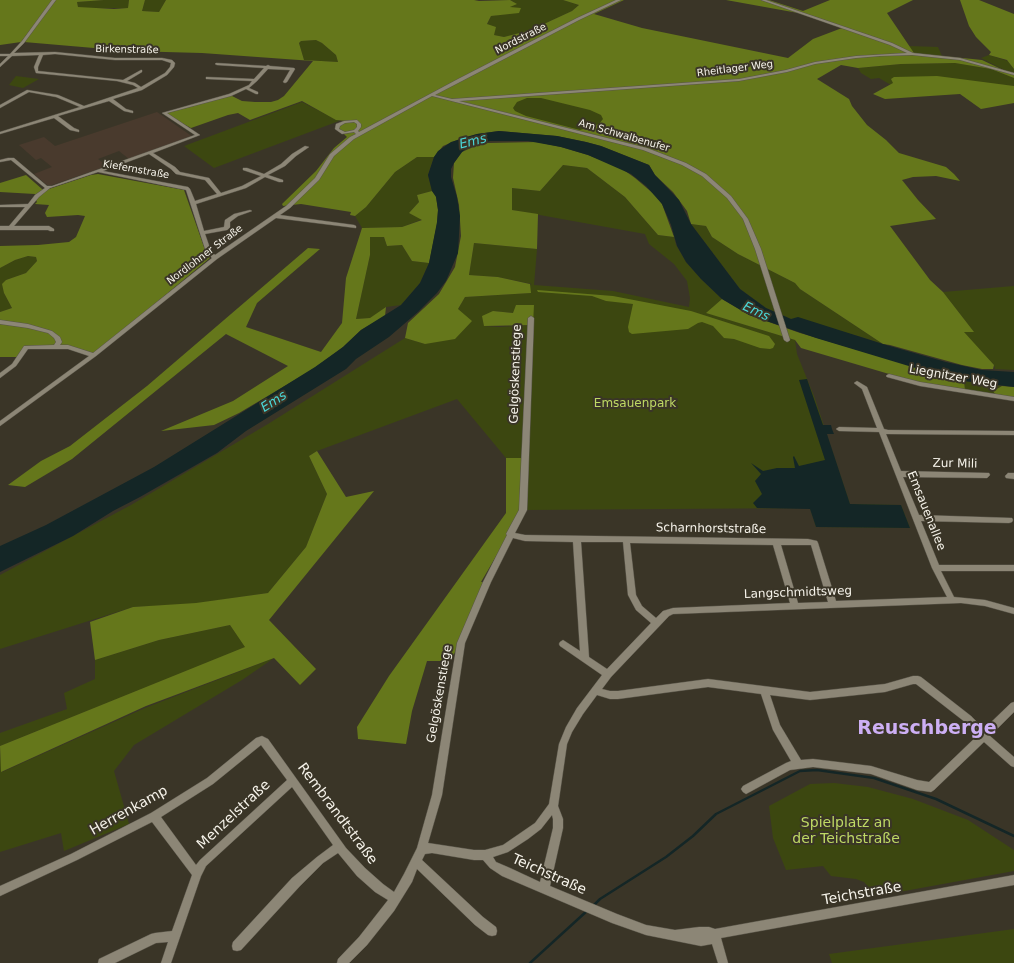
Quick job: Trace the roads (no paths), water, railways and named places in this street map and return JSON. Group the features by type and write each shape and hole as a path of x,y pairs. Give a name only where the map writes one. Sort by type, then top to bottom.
{"street":[{"path":"0,66 22,42 54,0"},
{"name":"Nordstraße","path":"418,102 571,22 619,0"},
{"path":"763,0 890,44 912,54"},
{"name":"Birkenstraße","path":"0,56 55,53 115,60 162,59 173,63 172,67 166,74 141,89 0,133"},
{"path":"41,54 36,67 37,72 125,81 134,84 141,89"},
{"name":"Rheitlager Weg","path":"454,100 738,80 767,76 804,65 833,59 912,54 971,61 1014,74"},
{"path":"217,64 268,66 293,69 285,82"},
{"path":"98,171 198,136 164,113 230,95 246,88 256,80 268,66"},
{"path":"125,81 141,71"},
{"path":"207,78 256,80"},
{"path":"226,85 230,78"},
{"path":"246,88 257,93"},
{"path":"0,107 28,91 57,96 84,107"},
{"path":"431,95 454,100"},
{"path":"110,99 126,110 132,112"},
{"name":"Am Schwalbenufer","path":"454,100 645,149 693,169 713,182 737,205 750,228 787,340"},
{"name":"Nordlohner Straße","path":"0,424 94,355 215,258 275,216 308,188 337,150 357,132 418,102"},
{"path":"55,116 77,131"},
{"path":"193,203 240,189 283,165 294,155 307,147"},
{"path":"151,153 178,173 207,179 221,195"},
{"path":"0,161 8,158 12,159 44,187 49,188"},
{"path":"245,169 281,181"},
{"name":"Kiefernstraße","path":"10,228 37,196 49,188 98,171 188,189 209,252 215,258"},
{"path":"0,206 29,206"},
{"path":"203,233 225,229 227,228 227,221 236,215 250,211"},
{"path":"275,216 354,227"},
{"path":"0,228 48,228 52,230"},
{"name":"Gelgöskenstiege","path":"342,963 380,921 416,862 422,849 436,795 462,643 485,587 524,505 531,318"},
{"path":"0,322 28,326 50,332 57,337 59,342 56,346"},
{"path":"0,376 14,365 26,347 68,347 94,355"},
{"name":"Liegnitzer Weg","path":"889,376 920,384 1014,399"},
{"name":"Emsauenallee","path":"857,383 865,388 882,427 881,430 900,474 936,568 952,600"},
{"path":"839,429 881,430 888,432 1014,433"},
{"name":"Zur Mili","path":"900,474 987,476"},
{"path":"917,518 1010,520"},
{"name":"Scharnhorststraße","path":"510,534 525,538 776,542 795,606"},
{"path":"577,539 585,659"},
{"path":"626,540 632,595 639,608 656,623"},
{"path":"776,542 814,543 833,604"},
{"path":"936,568 1014,568"},
{"name":"Langschmidtsweg","path":"422,849 432,848 474,855 485,855 505,849 538,826 553,806 563,744 568,730 595,690 608,674 666,613 673,611 952,600 974,600 1014,611"},
{"path":"563,644 608,674"},
{"path":"595,690 610,695 618,695 708,683 796,695 831,694 864,692 918,680 963,715 984,734 994,746 1014,763"},
{"path":"764,691 776,727 798,764"},
{"path":"746,789 789,766 813,763 871,770 917,785 931,787 1014,706"},
{"name":"Rembrandtstraße","path":"262,740 361,872 379,888 395,898"},
{"name":"Herrenkamp","path":"0,891 154,816 210,782 258,741 262,740"},
{"name":"Menzelstraße","path":"166,963 197,874 203,863 293,780"},
{"name":"Langschmidtsweg","path":"544,888 558,828 558,819 553,806"},
{"name":"Menzelstraße","path":"154,816 197,874"},
{"path":"237,946 296,882 320,860 340,846"},
{"name":"Teichstraße","path":"485,855 493,865 597,911 646,930 701,941 711,939 715,934 1014,880"},
{"path":"416,862 434,876 479,921 492,931"},
{"path":"715,934 723,963"},
{"path":"103,963 154,938 176,936"}],"water":[{"name":"Ems","path":"499,131 557,136 586,142 601,146 649,165 655,175 679,200 691,224 740,289 766,308 791,319 798,317 946,362 982,370 1014,372 1014,387 964,381 922,370 816,338 749,315 722,299 686,262 677,246 671,225 662,204 646,186 631,174 588,155 561,147 528,141 490,141 467,148 462,152 451,169 451,177 457,197 460,216 458,253 446,281 437,293 418,312 389,337 356,359 346,369 246,431 217,453 113,511 73,536 0,572 0,546 46,525 154,467 315,367 343,347 361,330 401,305 420,283 429,263 438,210 436,197 432,191 428,175 434,157 438,151 451,142 477,134"},
{"path":"807,379 823,425 831,425 834,434 827,434 850,504 901,505 910,528 816,527 810,509 757,508 753,503 762,494 755,481 761,474 751,463 763,471 777,468 795,468 794,456 799,466 825,460 799,380"}],"waterway":[{"path":"593,906 600,899 666,857 693,836 716,814 800,771 817,770 874,778 936,799 1014,836"},
{"path":"530,963 588,910"}],"district":[{"name":"Reuschberge","path":"927,729"}],"park label":[{"name":"Emsauenpark","path":"635,404"},
{"name":"Spielplatz an der Teichstraße","path":"846,832"}]}
